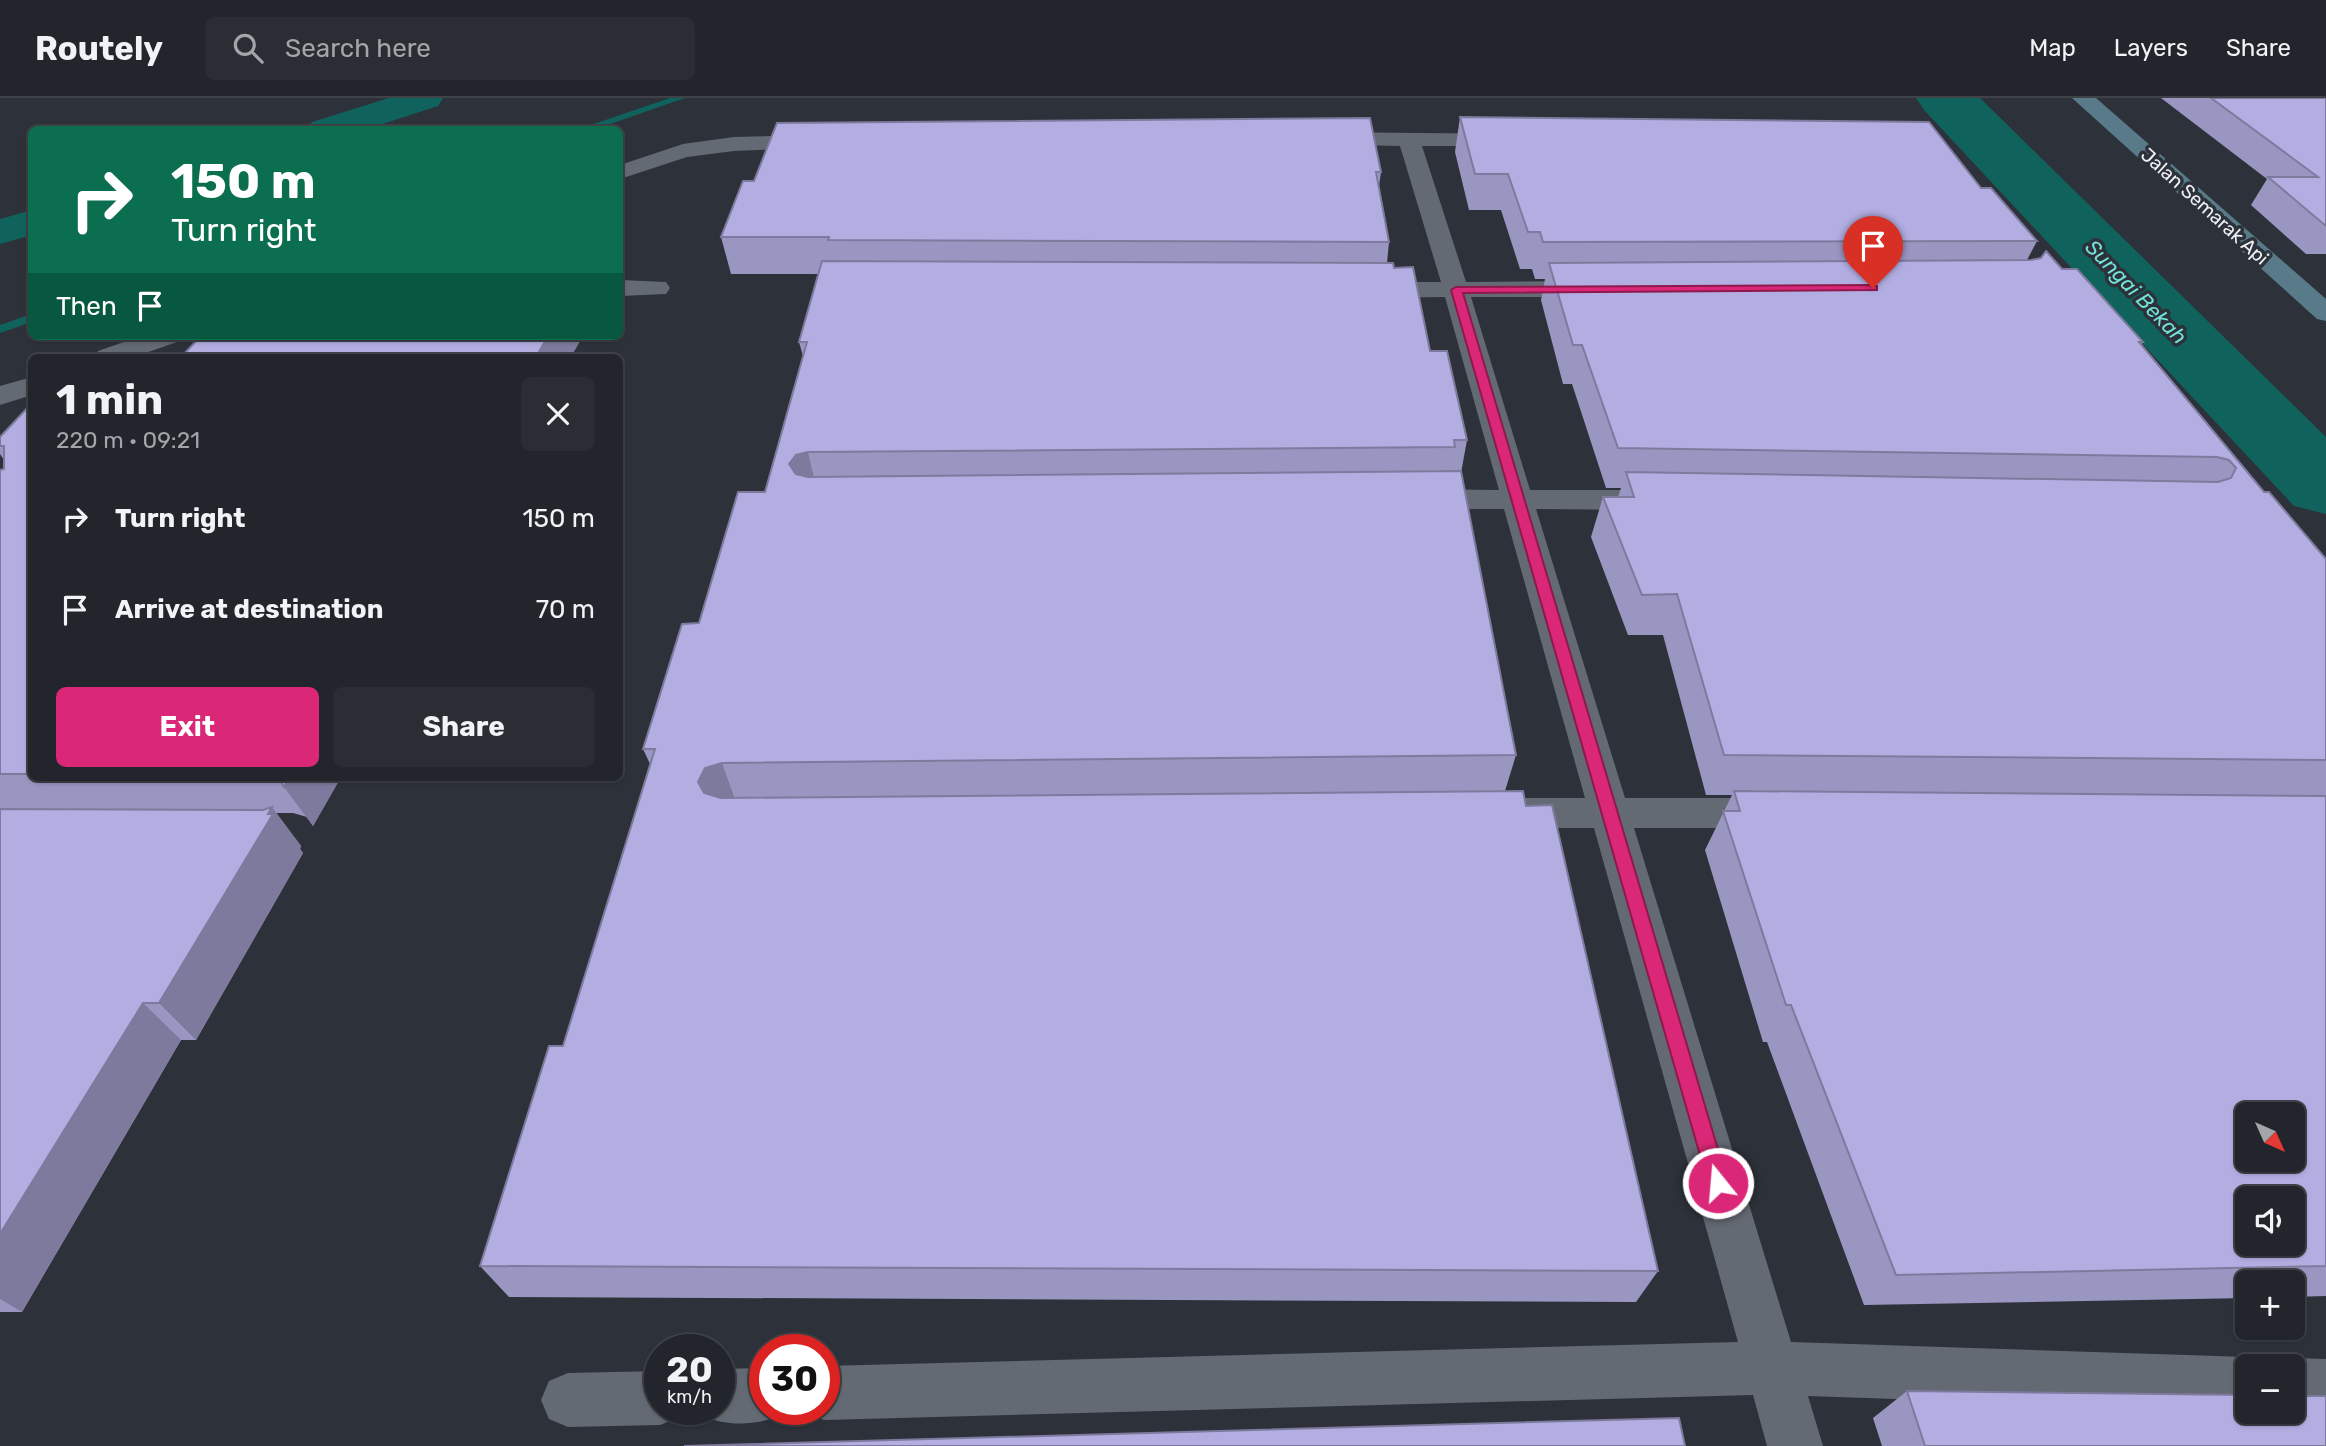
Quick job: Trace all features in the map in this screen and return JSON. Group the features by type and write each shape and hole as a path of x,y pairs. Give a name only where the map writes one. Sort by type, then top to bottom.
{"street":[{"name":"Jalan Semarak Api","path":"2083,98 2326,313"},
{"path":"1300,139 1533,139"},
{"path":"1409,139 1456,290 1795,1446"},
{"path":"623,171 683,151 734,144 847,142"},
{"path":"623,288 657,288"},
{"path":"1345,290 1623,289"},
{"path":"116,354 156,340"},
{"path":"0,396 28,386"},
{"path":"1380,499 1682,501"},
{"path":"1471,813 1816,814"},
{"path":"840,1393 1772,1368 2235,1384"},
{"path":"2305,1386 2326,1387"},
{"path":"568,1400 644,1398"}],"building":[{"path":"2211,98 2326,98 2326,226 2268,177 2318,177"},
{"path":"1460,117 1929,122 1981,188 1991,188 2037,241 1543,242 1540,232 1528,232 1508,174 1475,174"},
{"path":"1370,118 1381,172 1376,172 1389,242 828,240 829,237 721,237 743,181 754,181 777,123"},
{"path":"2046,251 2062,269 2077,269 2143,342 2139,342 2264,492 2269,492 2326,559 2326,760 1724,755 1677,594 1642,595 1603,497 1634,497 1626,472 2218,482 2231,478 2236,468 2229,460 2217,457 1618,448 1582,345 1573,345 1549,263 2031,260 2041,258"},
{"path":"822,261 1393,263 1394,268 1413,267 1430,351 1447,351 1467,440 1454,440 1455,447 808,452 796,455 789,464 796,474 808,477 1461,471 1516,755 722,763 705,768 698,782 704,793 721,798 1523,791 1526,806 1552,805 1658,1271 480,1266 549,1046 563,1046 655,749 643,749 682,624 699,623 738,492 765,492 807,342 799,342"},
{"path":"197,340 546,340 538,354 184,354"},
{"path":"28,407 28,774 0,774 0,470 4,469 4,446 0,446 0,437"},
{"path":"1734,791 2326,796 2326,1266 1896,1275 1791,1005 1786,1005 1723,811 1740,811"},
{"path":"272,807 268,814 273,814 159,1003 143,1003 0,1234 0,809 263,810"},
{"path":"1907,1391 2235,1395 2235,1424 2305,1424 2305,1396 2326,1396 2326,1446 1925,1446"},
{"path":"1679,1418 1685,1446 684,1446"}],"waterway":[{"path":"338,126 425,98"},
{"path":"593,126 680,98"},
{"name":"Sungai Bekah","path":"1946,98 2326,487"},
{"path":"0,232 28,223"},
{"path":"0,329 28,319"}],"route":[{"path":"1718,1183 1456,290 1873,288"}]}
